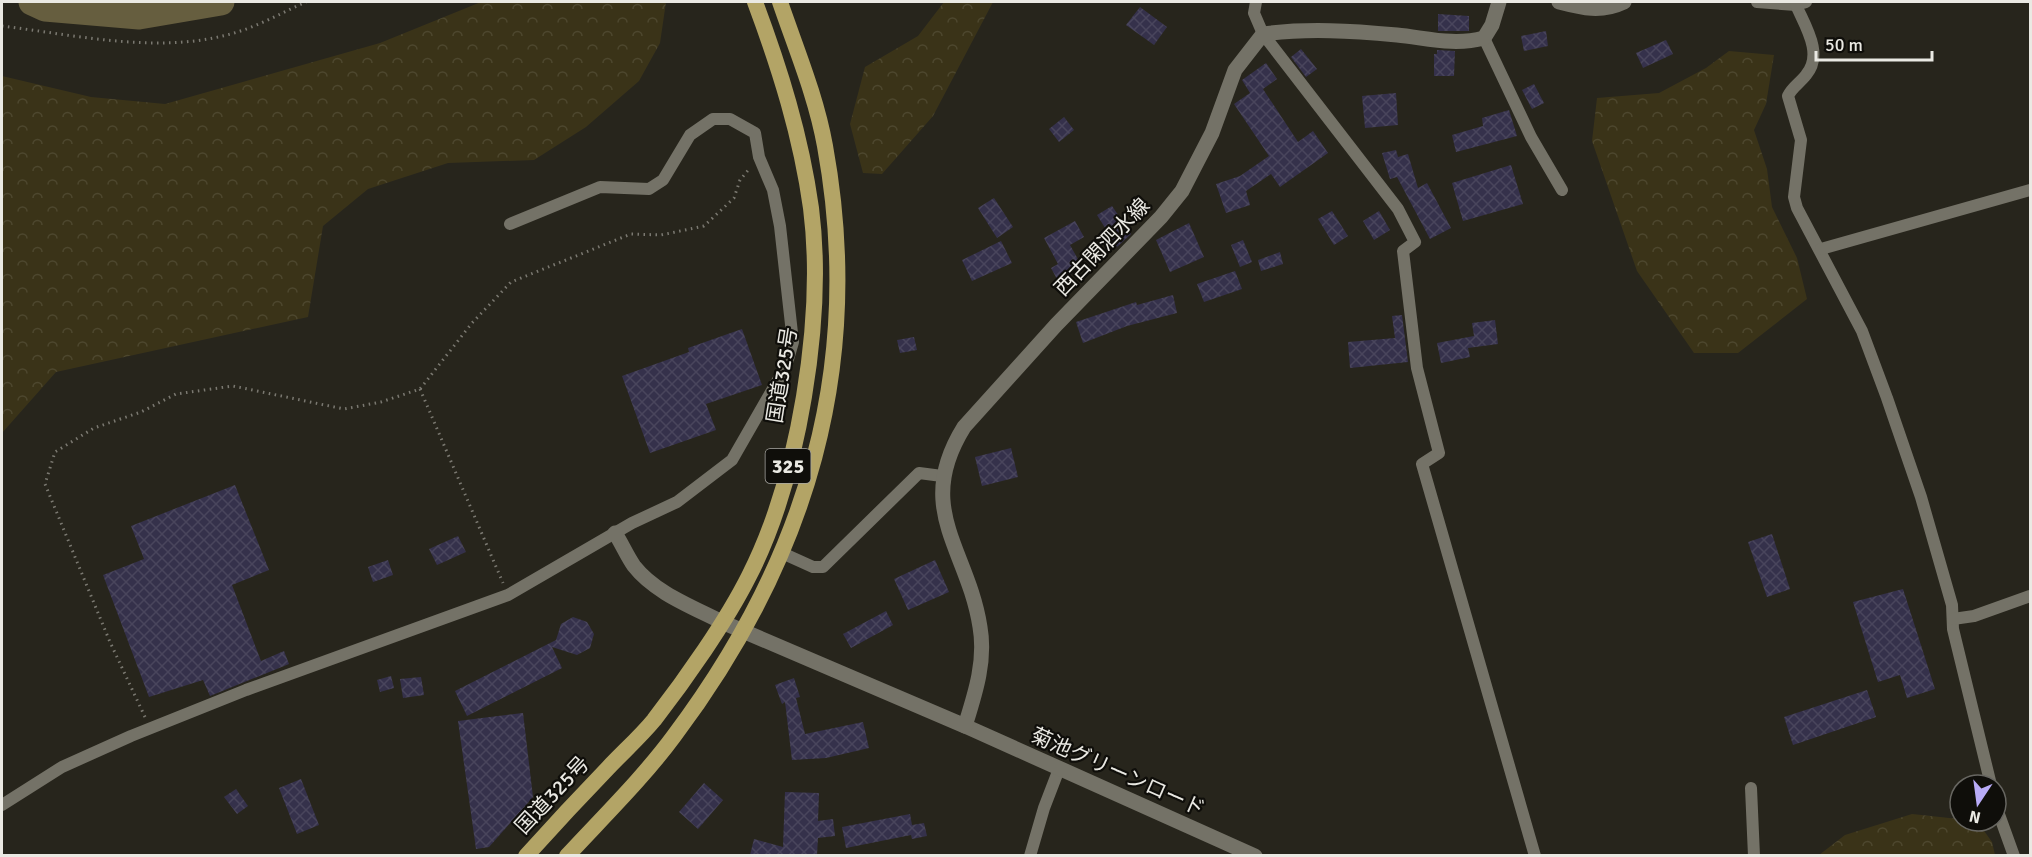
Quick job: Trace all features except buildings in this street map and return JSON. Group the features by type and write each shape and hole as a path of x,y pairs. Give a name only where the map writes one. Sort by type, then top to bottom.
{"highway":[{"name":"国道325号","path":"526,855 653,720 722,622 749,576 772,519 798,424 812,336 815,284 811,210 799,142 783,79 755,2"},
{"name":"325","path":"567,855 674,737 743,631 782,553 820,444 835,351 834,215 825,146 817,109 780,2"}],"main road":[{"path":"1263,34 1296,29 1399,35 1464,43 1484,38 1492,24 1499,2"},
{"path":"1559,2 1588,10 1603,9 1624,2"},
{"name":"西古閑泗水線","path":"965,726 978,684 982,651 980,626 948,531 943,509 942,476 954,443 983,403 1161,217 1182,191 1212,133 1235,70 1263,34"},
{"name":"菊池グリーンロード","path":"615,533 634,566 646,578 675,598 722,622 906,703 965,726 1059,770 1254,855"}],"street":[{"path":"1256,2 1254,14 1263,34 1398,209 1415,242 1403,252 1417,368 1439,453 1422,464 1535,855"},
{"path":"1757,2 1801,3 1814,54 1809,72 1788,96 1801,140 1794,197 1801,218 1821,249 1862,331 1921,497 1953,619 1953,629 1988,773"},
{"path":"1484,38 1531,137 1562,190"},
{"path":"2,805 62,767 246,690 508,595 615,533 677,502 732,460 786,366 793,342 780,226 773,190 759,157 756,133 730,119 713,119 690,135 663,180 650,189 600,188 510,224"},
{"path":"1821,249 2031,190"},
{"path":"782,553 813,567 823,567 919,473 942,476"},
{"path":"1953,619 1974,616 2031,596"},
{"path":"1030,855 1044,808 1059,770"},
{"path":"1751,788 1754,855"},
{"path":"2006,833 2014,855"}],"path":[{"path":"2,26 141,43 197,39 235,33 306,2"},
{"path":"150,730 110,642 45,484 55,452 94,428 141,412 176,394 233,386 344,409 381,402 420,388 472,323 511,282 631,234 661,235 704,226 734,198 740,180 759,157"},
{"path":"420,388 508,595"}],"green space":[{"path":"481,2 666,2 660,43 639,81 586,127 534,160 448,163 368,189 323,226 308,317 56,372 2,433 2,76 91,97 165,104 380,43"},
{"path":"944,2 993,2 933,116 882,174 863,173 850,124 865,67 918,36"},
{"path":"1729,51 1774,55 1766,104 1754,130 1767,169 1772,207 1797,258 1807,299 1738,353 1694,353 1637,271 1592,141 1597,98 1659,93 1706,68"},
{"path":"1912,814 1948,818 1948,833 1986,833 1992,842 1995,855 1819,855 1845,835"}],"waterway":[{"path":"32,2 45,8 139,16 221,2"}]}
